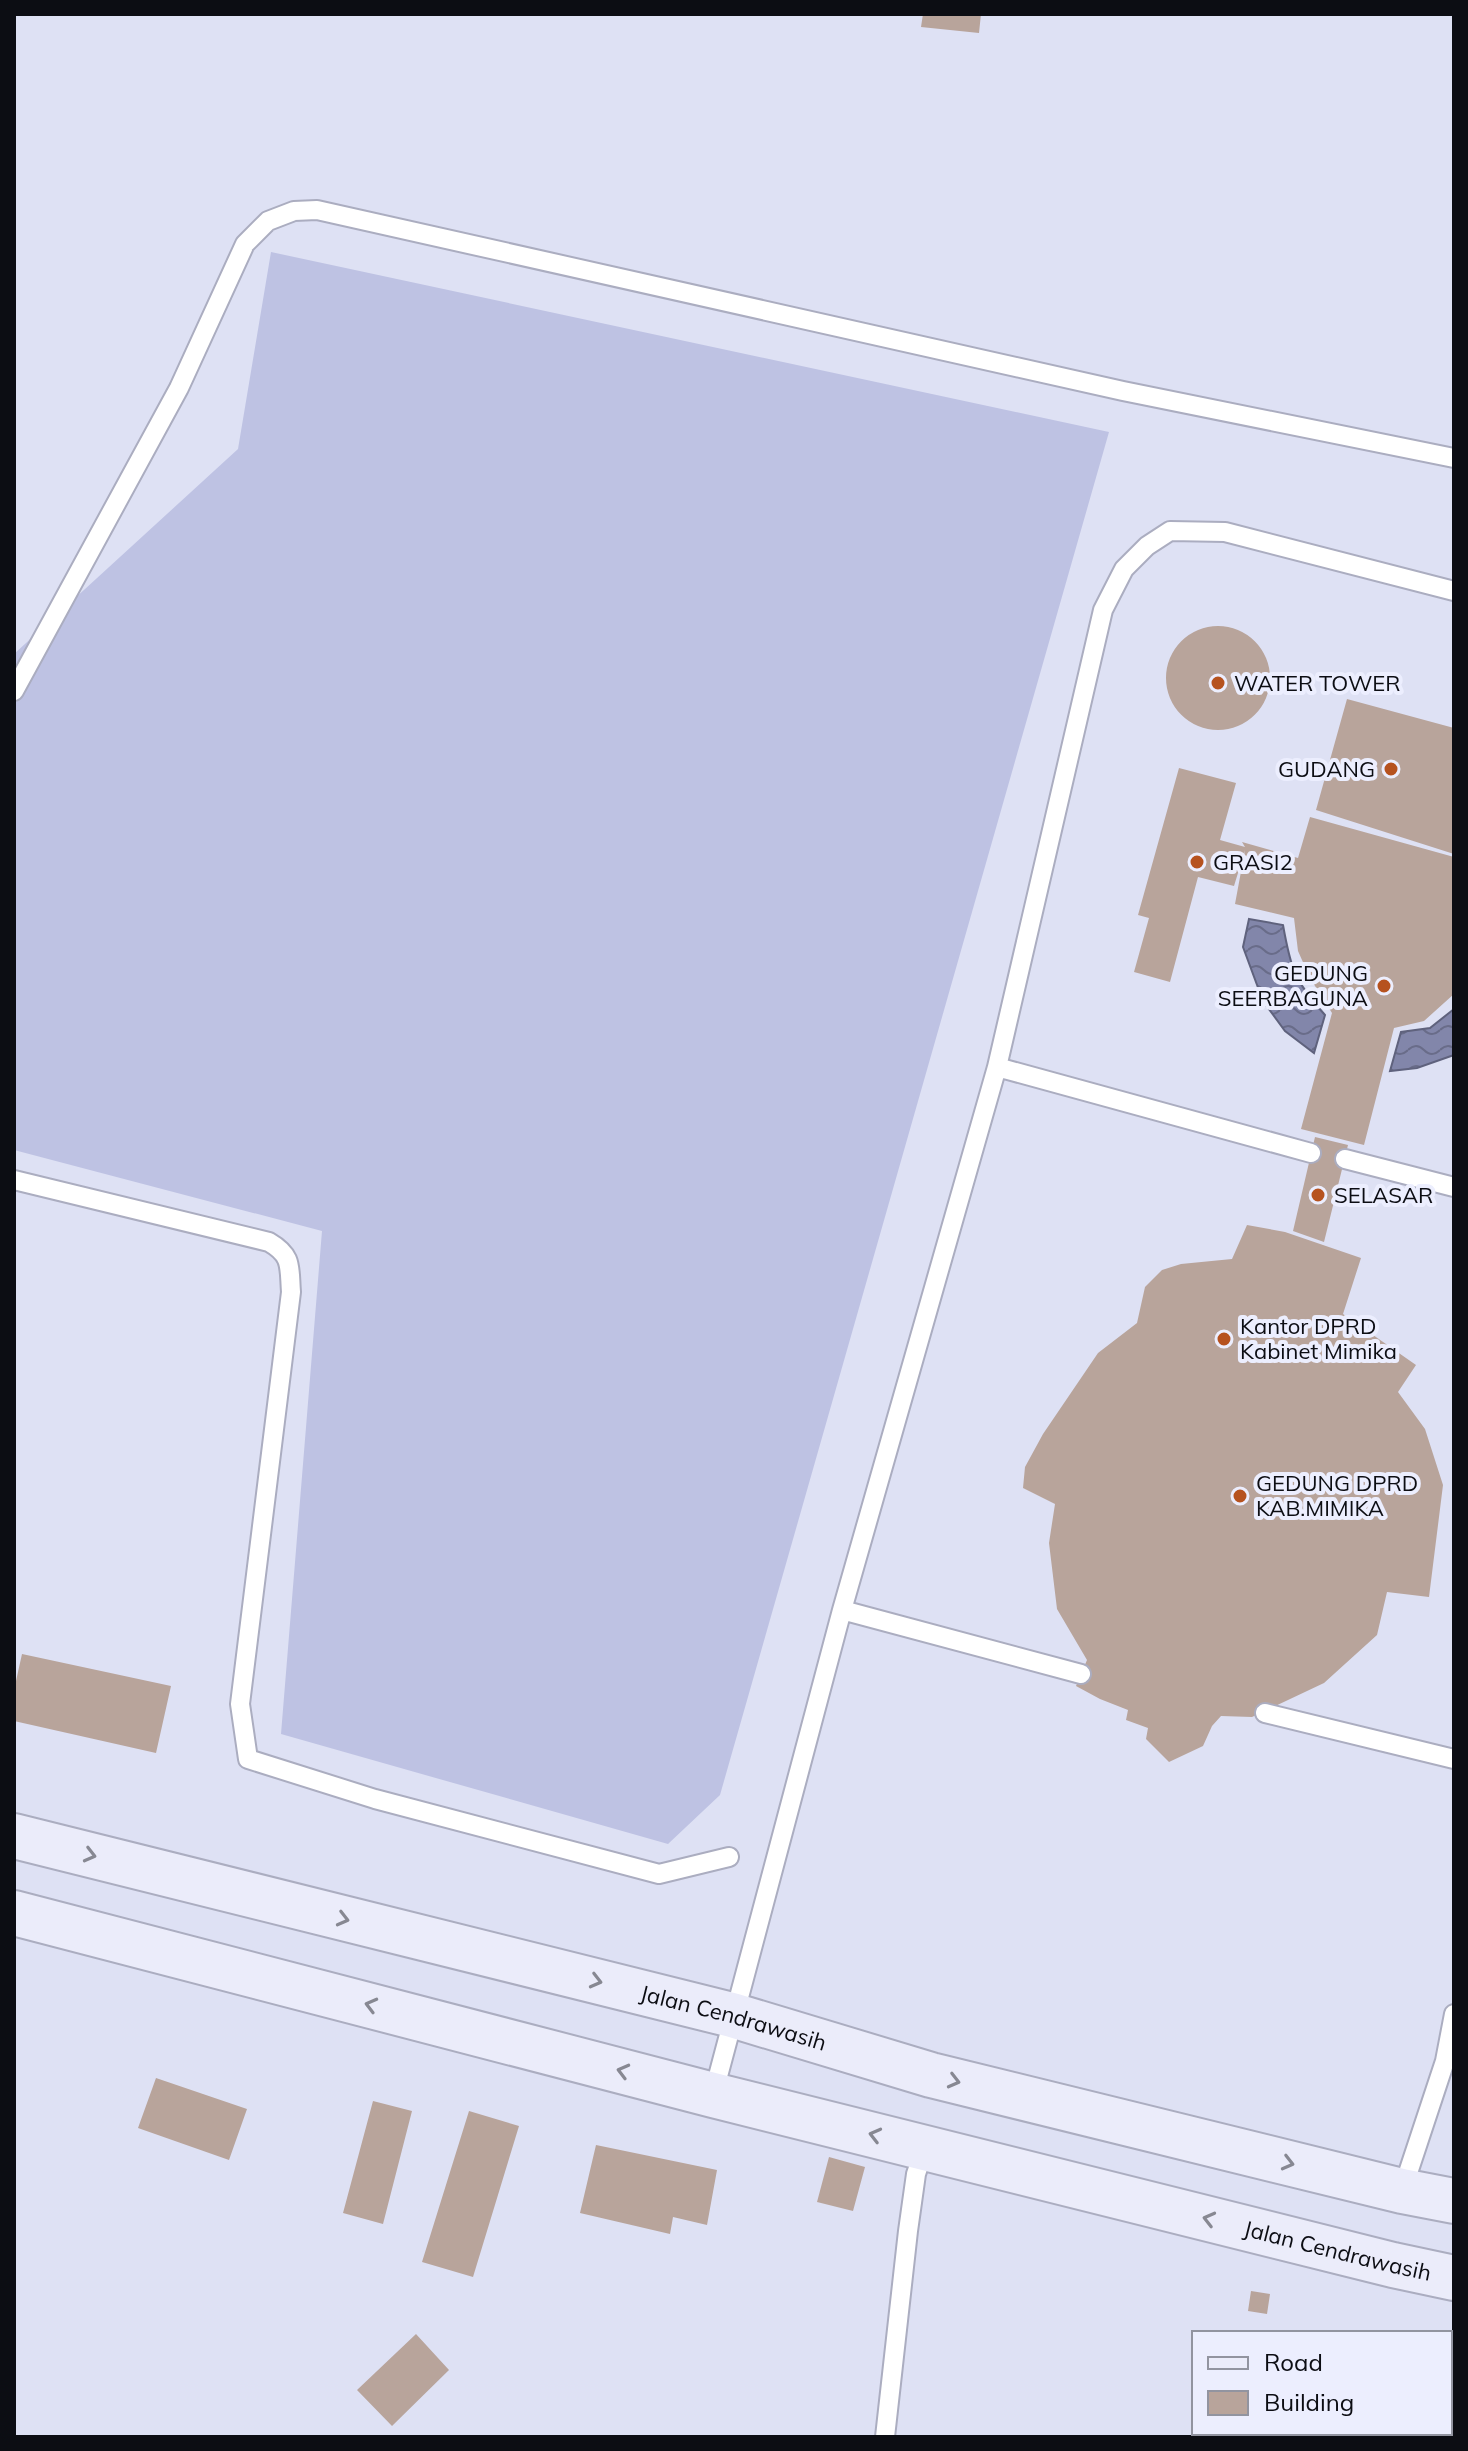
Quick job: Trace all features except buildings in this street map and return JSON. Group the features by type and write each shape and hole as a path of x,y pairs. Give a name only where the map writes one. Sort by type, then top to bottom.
{"main road":[{"name":"Jalan Cendrawasih","path":"14,1836 732,2015 931,2075 1402,2191 1454,2201"},
{"name":"Jalan Cendrawasih","path":"14,1913 713,2095 921,2161 1454,2278"}],"lane":[{"path":"14,691 179,388 245,244 268,221 294,211 317,210 1123,391 1454,458"},
{"path":"713,2095 842,1610 997,1067 1103,610 1124,569 1147,546 1170,531 1225,532 1454,591"},
{"path":"997,1067 1311,1153"},
{"path":"1345,1159 1454,1187"},
{"path":"14,1180 269,1242 283,1250 289,1263 291,1292 240,1704 248,1759 375,1799 659,1874 729,1857"},
{"path":"842,1610 1081,1674"},
{"path":"1265,1713 1454,1759"},
{"path":"1402,2191 1449,2058 1454,2014"},
{"path":"885,2437 908,2231 921,2161"}],"shaded area":[{"path":"271,252 1109,432 720,1795 668,1844 281,1734 322,1231 14,1150 14,654 238,449"}],"water":[{"path":"1249,919 1283,925 1295,974 1325,1015 1314,1053 1285,1031 1263,1001 1243,947"},
{"path":"1454,1009 1454,1055 1417,1068 1390,1071 1401,1032 1430,1028"}],"place":[{"name":"WATER TOWER","path":"1218,683"},
{"name":"GUDANG","path":"1391,769"},
{"name":"GRASI2","path":"1197,862"},
{"name":"GEDUNG SEERBAGUNA","path":"1384,986"},
{"name":"SELASAR","path":"1318,1195"},
{"name":"Kantor DPRD Kabinet Mimika","path":"1224,1339"},
{"name":"GEDUNG DPRD KAB.MIMIKA","path":"1240,1496"}]}
